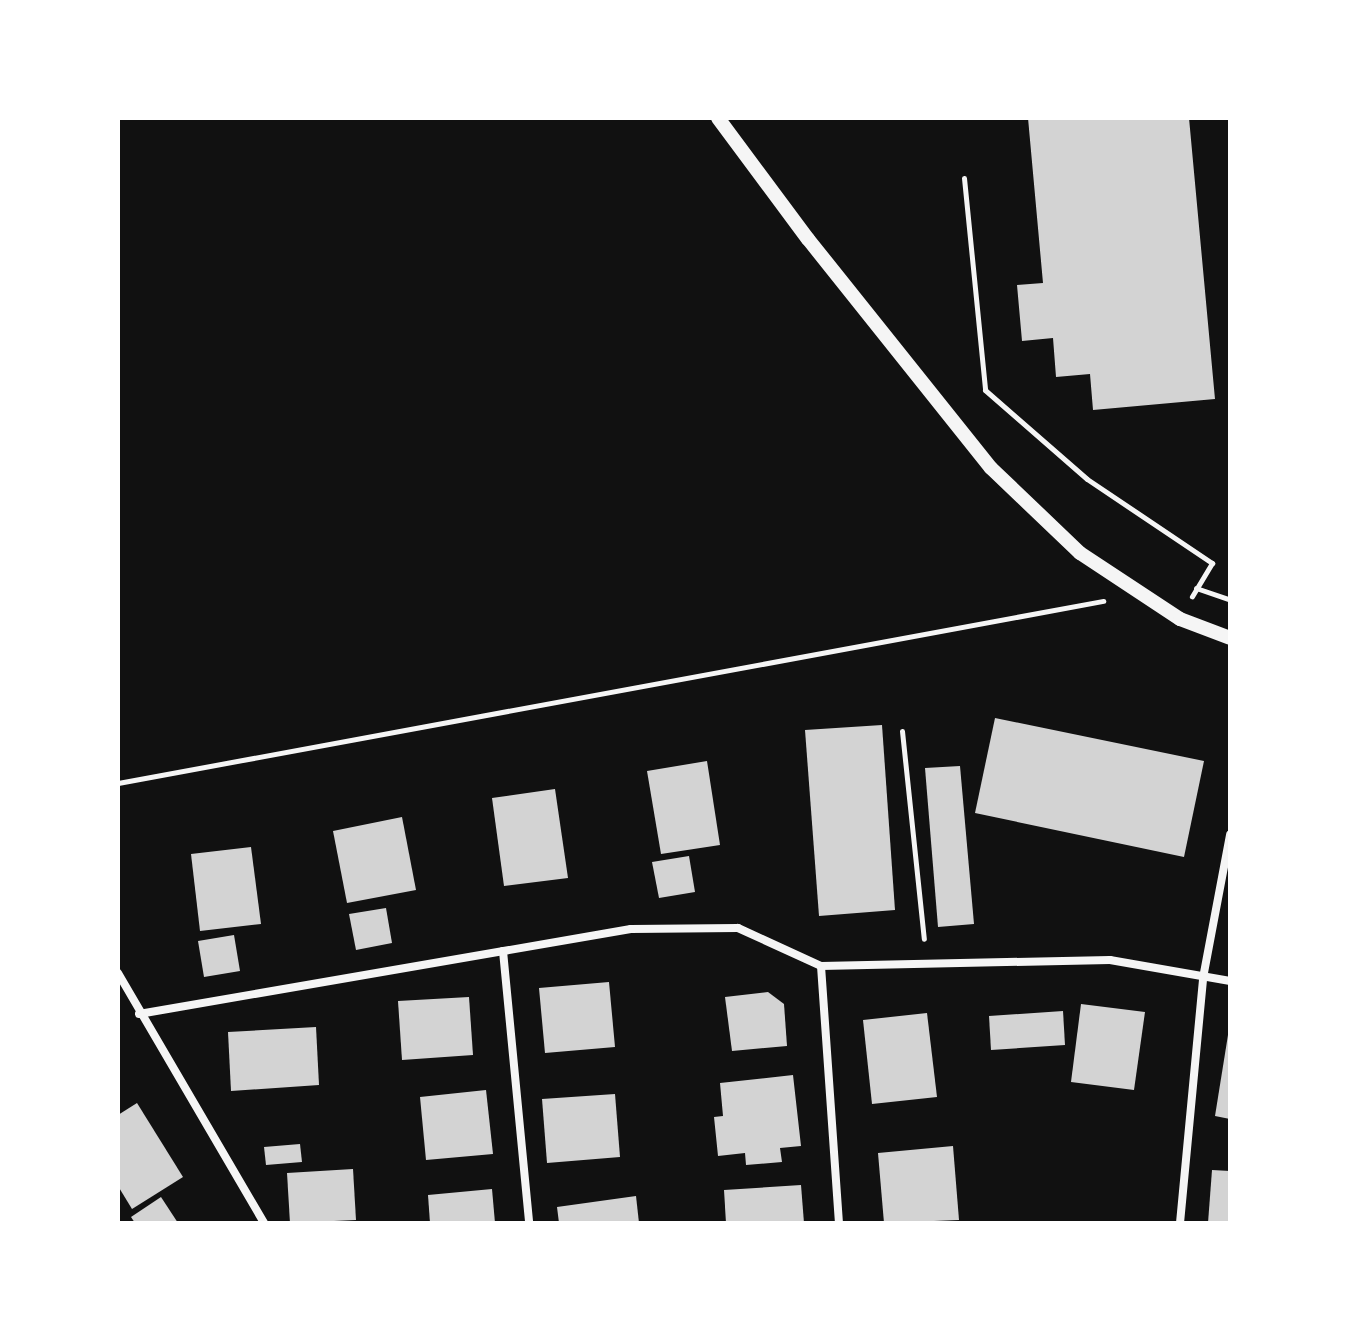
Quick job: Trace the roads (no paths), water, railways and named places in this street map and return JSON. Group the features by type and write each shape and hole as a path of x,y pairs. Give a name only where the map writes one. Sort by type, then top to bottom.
{"street":[{"path":"718,118 808,239 991,468 1080,553 1180,619 1230,638"},
{"path":"1180,1223 1203,978 1230,835"},
{"path":"139,1014 631,929 738,928 821,966 1110,960 1230,981"},
{"path":"503,951 529,1223"},
{"path":"821,966 839,1223"},
{"path":"118,973 139,1014 264,1223"}]}
